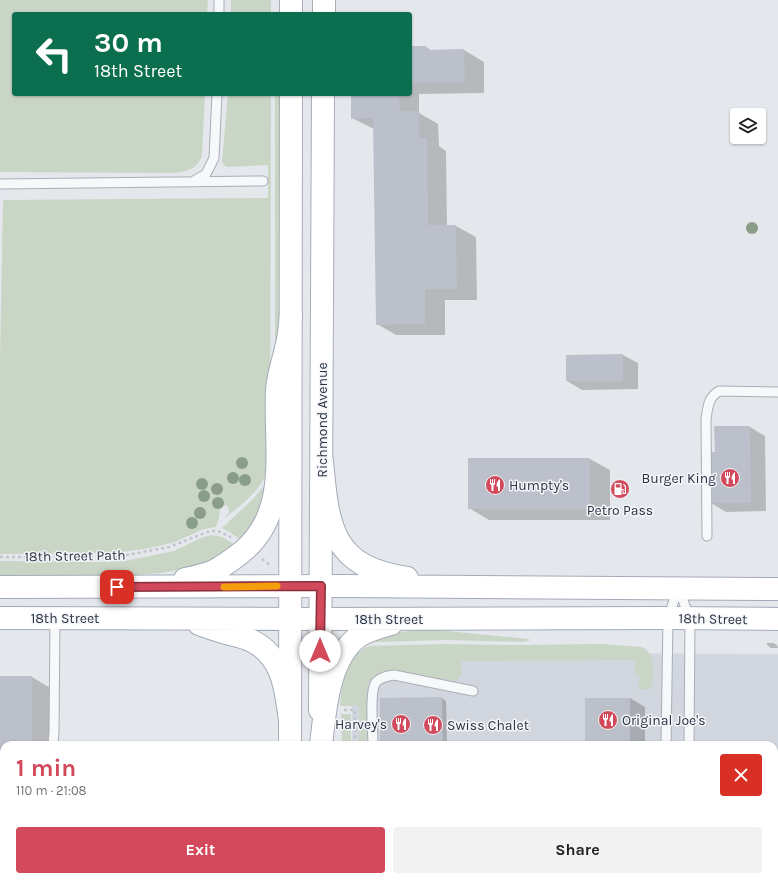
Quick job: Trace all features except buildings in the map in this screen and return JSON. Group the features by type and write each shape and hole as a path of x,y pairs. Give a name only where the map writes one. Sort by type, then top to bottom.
{"main road":[{"path":"291,0 291,12"},
{"path":"324,0 324,12"},
{"path":"290,741 291,96"},
{"name":"Richmond Avenue","path":"320,741 323,96"},
{"path":"146,587 185,579 213,571 223,566 246,548 256,538 264,526 271,510 275,495 277,477 278,380 286,347 291,315"},
{"path":"322,460 326,504 332,527 345,551 353,558 383,574 470,587"},
{"path":"0,587 321,586 678,587 778,589"},
{"name":"18th Street","path":"0,618 778,619"},
{"path":"171,618 197,623 220,632 246,638 263,648 279,668 286,694 290,720"},
{"path":"321,741 329,690 336,666 345,650 358,637 370,630 397,622 415,619"}],"lane":[{"path":"219,0 219,12"},
{"path":"193,182 206,174 214,158 217,96"},
{"path":"0,184 263,181"},
{"path":"707,536 706,419 712,396 720,391 778,392"},
{"path":"666,741 668,618 678,587"},
{"path":"678,587 690,619 689,741"},
{"path":"53,741 55,618"},
{"path":"373,741 372,690 377,681 384,676 394,675 473,691"}],"path":[{"name":"18th Street Path","path":"0,557 116,557 169,548 210,530 215,530 226,534 236,541"},
{"path":"260,558 270,565 270,570"},
{"path":"338,710 355,710 355,741"}],"shaded area":[{"path":"375,652 778,654 778,741 352,741 352,675"}],"green space":[{"path":"0,0 208,0 207,12 12,12 12,96 205,96 202,155 195,167 187,171 173,173 0,172"},
{"path":"231,0 271,0 271,12 231,12"},
{"path":"228,96 271,96 270,442 268,466 263,480 248,498 224,519 229,512 229,508 226,505 220,507 216,527 204,529 172,543 116,553 0,554 0,360 3,200 268,198 268,165 228,167 222,162"},
{"path":"275,96 281,96 280,334 275,361"},
{"path":"265,485 269,495 242,541 222,528 252,500"},
{"path":"212,535 222,537 237,546 212,561 188,568 161,573 116,576 0,576 0,561 125,561 174,551 203,537"},
{"path":"416,630 436,630 529,639 529,641 448,640 378,642 371,640 394,633"},
{"path":"443,644 603,644 641,647 646,650 652,659 652,689 639,689 639,676 635,674 635,660 462,661 460,678 455,681 388,670 373,677 369,683 367,691 367,741 359,741 359,706 340,706 342,688 351,662 356,655 370,646"},
{"path":"341,714 351,714 351,741 342,741"}],"slow traffic":[{"path":"224,587 277,586"}],"place":[{"name":"Burger King","path":"730,478"},
{"name":"Humpty's","path":"495,485"},
{"name":"Petro Pass","path":"620,489"},
{"name":"Original Joe's","path":"608,720"},
{"name":"Harvey's","path":"401,724"},
{"name":"Swiss Chalet","path":"433,725"}],"route":[{"path":"117,587 321,586 320,651"}]}
